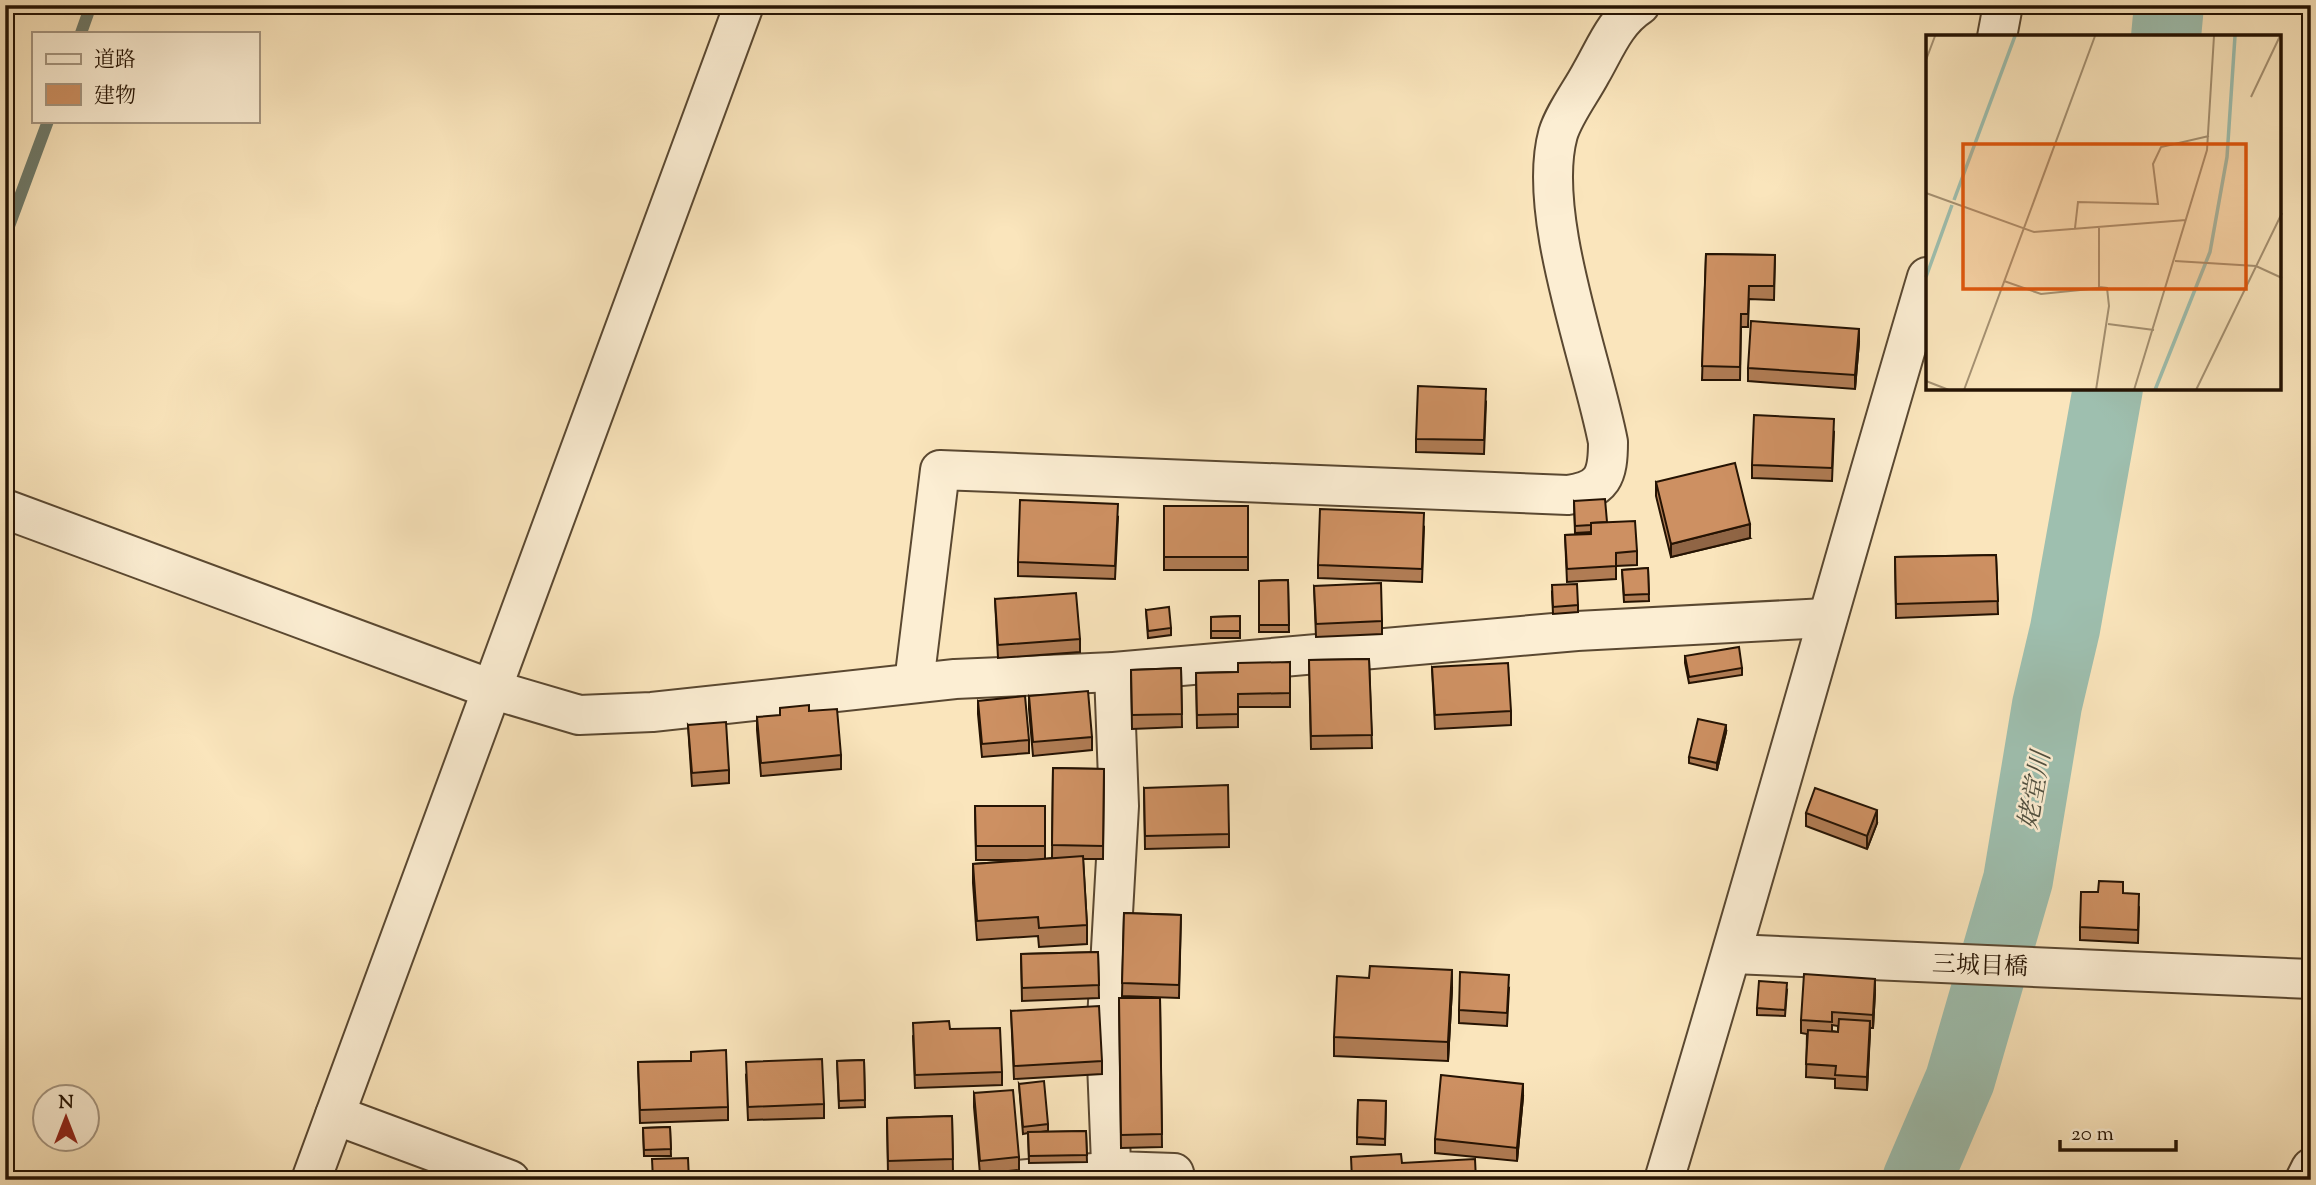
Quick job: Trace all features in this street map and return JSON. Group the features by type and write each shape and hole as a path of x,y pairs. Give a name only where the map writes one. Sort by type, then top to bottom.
{"street":[{"path":"311,1180 744,5"},
{"path":"914,683 940,470 1567,495 1588,492 1595,487 1602,480 1608,442 1562,254 1555,197 1554,158 1559,132 1619,23 1640,5"},
{"path":"1997,35 2003,5"},
{"path":"1664,1180 1733,954 1826,618 1926,280"},
{"path":"5,509 491,689 564,712 601,716 914,683 1114,673 1577,631 1826,618"},
{"path":"1114,673 1119,806 1106,1038 1111,1163 1116,1171"},
{"name":"三城目橋","path":"1733,954 2311,979"},
{"path":"335,1115 510,1180"},
{"path":"2305,1180 2311,1168"},
{"path":"1016,1180 1116,1171 1174,1172 1176,1180"}],"building":[{"path":"1706,254 1775,255 1774,286 1749,286 1748,314 1741,314 1740,367 1702,366"},
{"path":"1751,321 1859,329 1855,375 1748,368"},
{"path":"1418,386 1486,389 1484,440 1416,439"},
{"path":"1754,415 1834,419 1832,468 1752,465"},
{"path":"1735,463 1750,524 1671,544 1656,482"},
{"path":"1605,499 1607,522 1575,526 1574,501"},
{"path":"1020,500 1118,504 1115,566 1018,562"},
{"path":"1164,506 1248,506 1248,557 1164,557"},
{"path":"1320,509 1424,513 1422,569 1318,565"},
{"path":"1635,521 1637,551 1616,553 1616,566 1567,569 1565,535 1591,534 1591,523"},
{"path":"1996,555 1998,601 1896,604 1895,557"},
{"path":"1648,568 1649,594 1624,595 1622,570"},
{"path":"1288,580 1289,625 1259,625 1259,581"},
{"path":"1381,583 1382,621 1316,624 1314,586"},
{"path":"1577,584 1578,605 1553,607 1552,585"},
{"path":"1076,593 1080,639 998,645 995,599"},
{"path":"1169,607 1171,628 1148,631 1146,610"},
{"path":"1240,616 1240,631 1211,631 1211,617"},
{"path":"1739,647 1742,668 1689,677 1685,656"},
{"path":"1369,659 1372,735 1311,736 1309,660"},
{"path":"1290,662 1290,693 1238,694 1238,714 1197,715 1196,673 1238,672 1238,663"},
{"path":"1508,663 1511,711 1435,715 1432,667"},
{"path":"1181,668 1182,714 1132,715 1131,670"},
{"path":"1088,691 1092,737 1033,742 1029,696"},
{"path":"1025,696 1029,740 982,744 978,701"},
{"path":"809,705 809,711 837,709 841,755 761,763 757,717 780,715 780,708"},
{"path":"1698,719 1726,725 1717,763 1689,757"},
{"path":"726,722 729,770 692,773 688,725"},
{"path":"1053,768 1104,769 1103,846 1052,845"},
{"path":"1228,785 1229,834 1145,836 1144,788"},
{"path":"1815,788 1877,810 1867,836 1806,813"},
{"path":"975,806 1045,806 1045,846 976,846"},
{"path":"1083,856 1087,925 1039,928 1038,917 977,921 973,864"},
{"path":"2099,881 2123,882 2123,893 2139,894 2138,930 2080,927 2081,892 2098,892"},
{"path":"1124,913 1181,915 1179,985 1122,983"},
{"path":"1098,952 1099,985 1022,988 1021,954"},
{"path":"1370,966 1452,970 1448,1042 1334,1037 1337,976 1369,978"},
{"path":"1460,972 1509,975 1507,1013 1459,1010"},
{"path":"1804,974 1875,979 1873,1015 1832,1012 1832,1022 1801,1020"},
{"path":"1759,981 1787,983 1785,1010 1757,1008"},
{"path":"1119,998 1160,998 1162,1134 1121,1135"},
{"path":"1099,1006 1102,1061 1014,1066 1011,1011"},
{"path":"1839,1019 1870,1021 1867,1077 1835,1075 1836,1066 1806,1064 1808,1030 1838,1032"},
{"path":"949,1021 950,1029 1000,1028 1002,1072 915,1075 913,1023"},
{"path":"726,1050 728,1107 640,1110 638,1062 691,1061 691,1052"},
{"path":"822,1059 824,1104 748,1107 746,1062"},
{"path":"864,1060 865,1100 839,1101 837,1061"},
{"path":"1441,1075 1523,1084 1517,1148 1435,1139"},
{"path":"1044,1081 1048,1124 1023,1127 1019,1084"},
{"path":"1013,1090 1019,1157 980,1161 974,1093"},
{"path":"1358,1100 1386,1101 1385,1139 1357,1137"},
{"path":"952,1116 953,1159 888,1161 887,1118"},
{"path":"670,1127 671,1149 644,1150 643,1128"},
{"path":"1086,1131 1087,1155 1029,1156 1028,1132"},
{"path":"1401,1154 1402,1163 1475,1159 1476,1180 1352,1180 1351,1157"},
{"path":"688,1158 689,1180 653,1180 652,1159"}],"waterway":[{"path":"81,32 91,5"},
{"name":"姥堂川","path":"2166,35 2169,5"},
{"path":"5,237 48,122"},
{"name":"姥堂川","path":"1917,1180 1960,1080 2018,880 2047,705 2065,629 2108,390"}]}
